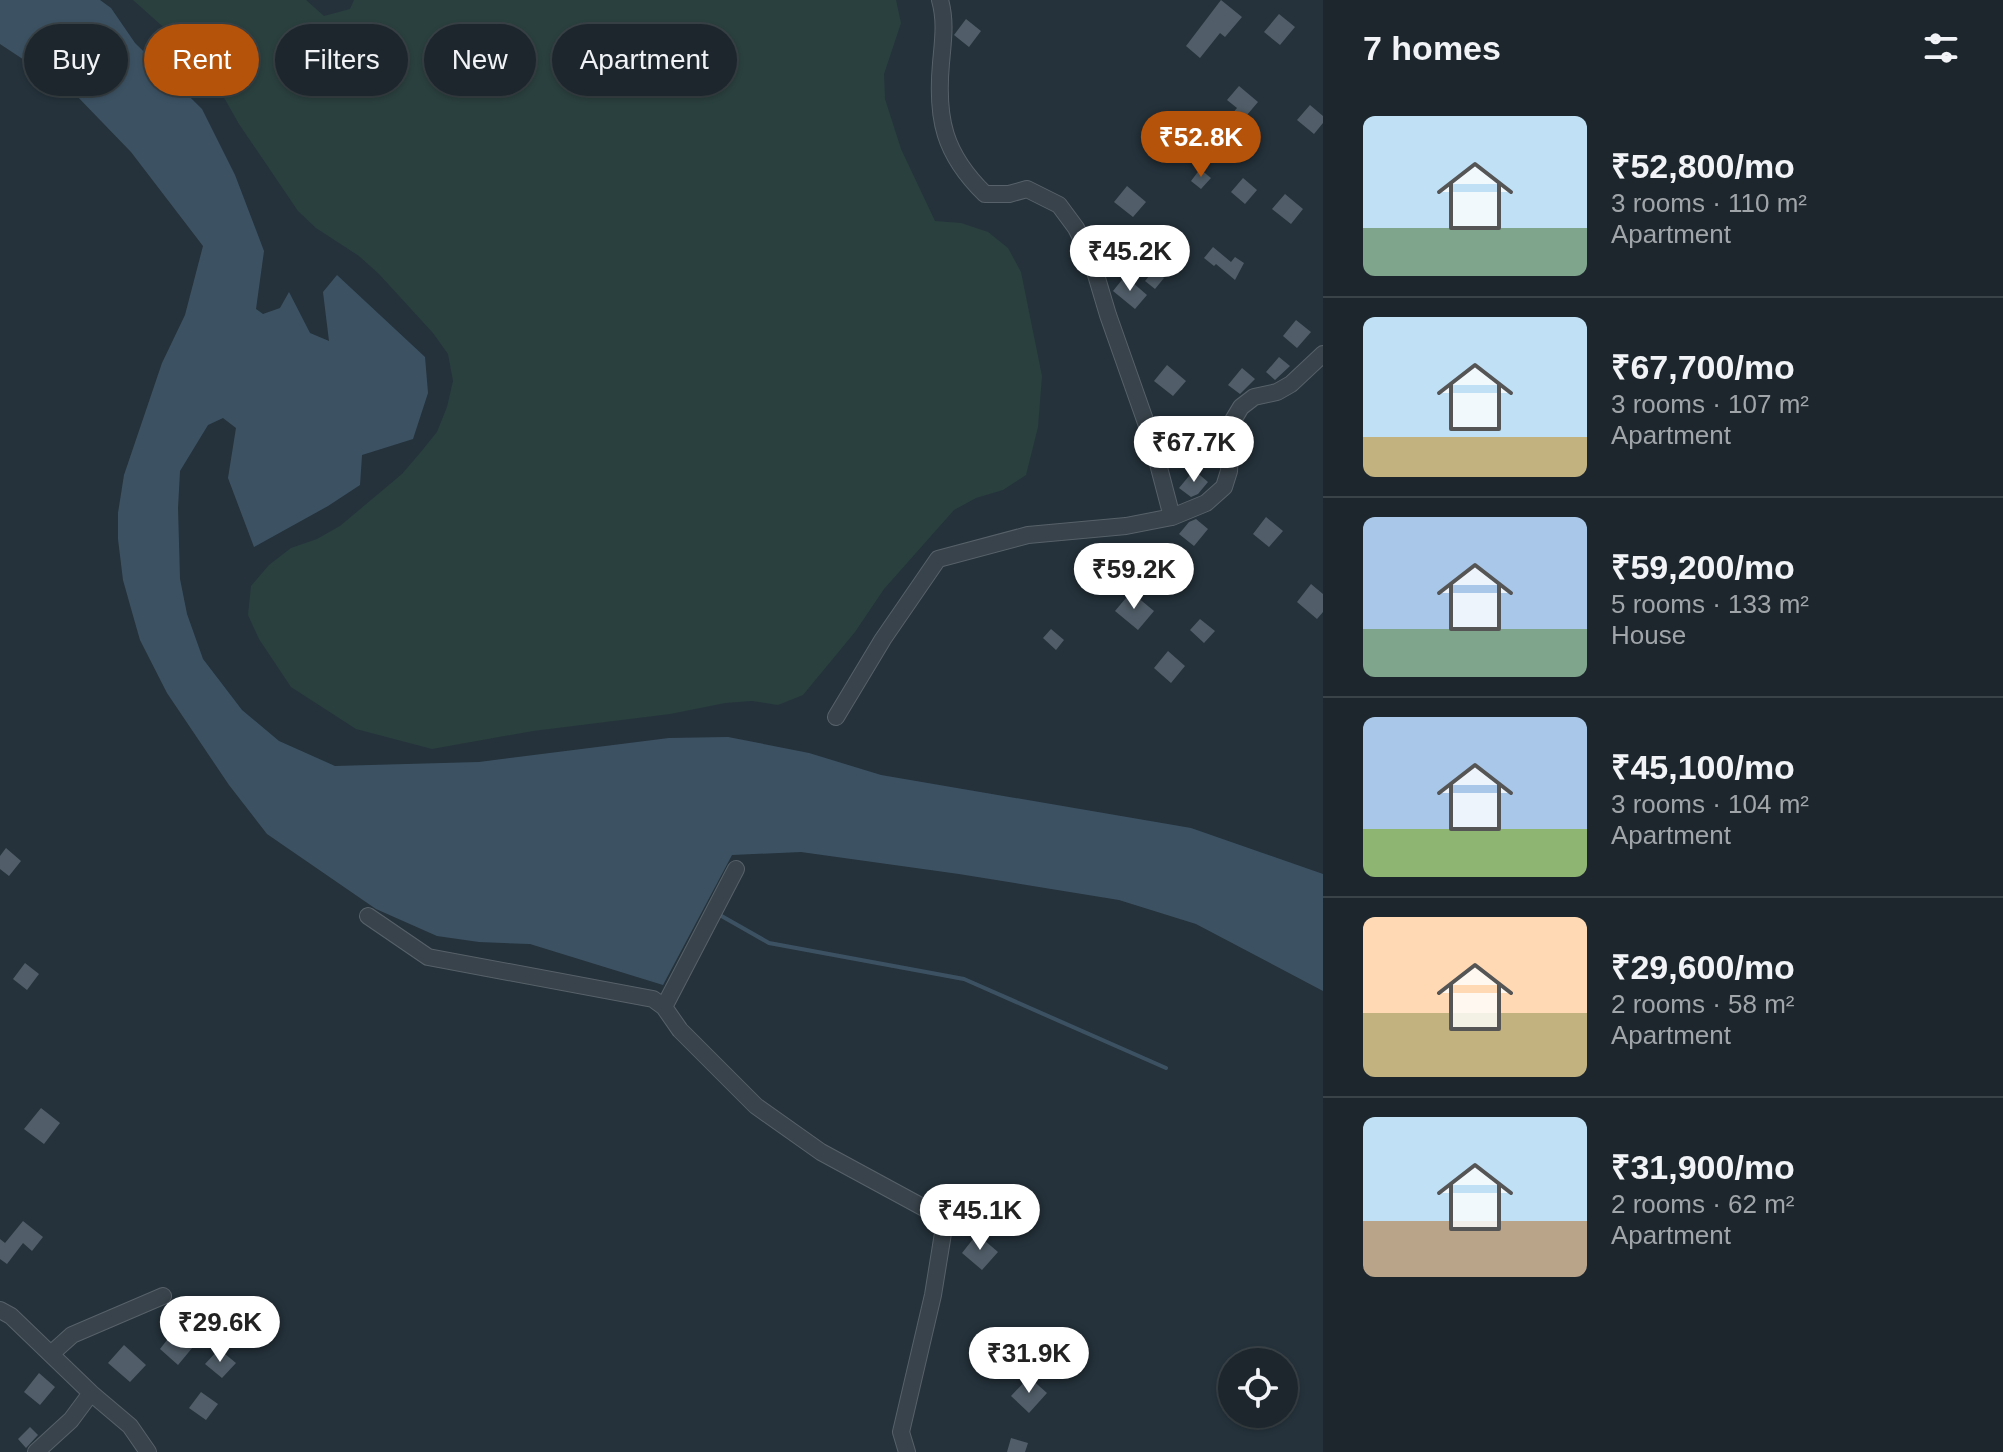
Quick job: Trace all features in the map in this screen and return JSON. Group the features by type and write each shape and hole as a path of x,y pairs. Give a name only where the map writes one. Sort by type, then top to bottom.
{"street":[{"path":"940,0 944,27 939,113 950,151 985,194 1009,194 1027,189 1059,205 1076,228 1091,258 1151,437 1172,517"},
{"path":"836,717 883,639 938,559 1028,535 1126,526 1172,517 1206,503 1224,487 1229,471 1232,422 1241,407 1254,397 1277,392 1291,384 1323,354"},
{"path":"664,1007 736,869"},
{"path":"368,916 428,957 653,999 756,1106 821,1152 939,1216 944,1227 938,1265 901,1432 907,1452"},
{"path":"52,1353 72,1335 163,1296"},
{"path":"0,1310 11,1316 130,1426 148,1452"},
{"path":"36,1452 71,1420 91,1393"}],"green space":[{"path":"133,0 306,0 324,16 350,9 354,0 896,0 901,23 884,74 885,99 901,149 935,221 961,223 988,232 1008,248 1021,272 1042,376 1038,427 1026,475 1003,490 976,498 954,510 884,589 855,632 803,695 778,705 752,701 725,703 432,749 356,729 291,687 259,639 248,615 251,586 269,565 291,548 317,539 340,526 402,474 420,453 437,432 447,407 453,381 448,354 379,274 298,211 239,124 223,96 259,96 259,24 160,24"}],"water":[{"path":"0,0 100,0 111,8 122,24 24,24 24,60 0,44"},
{"path":"128,33 144,52 144,96 189,96 202,109 235,175 264,251 256,309 263,314 280,308 289,292 310,333 329,341 323,292 337,275 425,357 428,393 413,439 362,455 360,485 254,547 228,478 236,428 223,418 208,425 180,471 180,579 187,614 203,659 242,710 279,741 335,766 479,762 669,738 728,737 809,753 881,775 1191,828 1323,874 1323,991 1196,924 1119,900 801,852 732,855 663,985 530,944 437,936 376,909 267,834 229,785 167,693 140,640 123,580 118,513 124,475 162,363 185,315 203,246 131,152 77,96 128,96"}],"building":[{"path":"1221,0 1242,17 1225,37 1220,33 1200,58 1186,46"},
{"path":"1279,14 1295,27 1280,45 1264,32"},
{"path":"966,19 981,31 969,47 954,35"},
{"path":"1239,86 1258,102 1241,122 1251,130 1242,140 1224,124 1237,108 1227,100"},
{"path":"1310,105 1323,116 1323,123 1314,134 1297,120"},
{"path":"1200,169 1211,178 1201,189 1191,181"},
{"path":"1243,178 1257,190 1245,204 1231,192"},
{"path":"1127,186 1146,202 1133,217 1114,202"},
{"path":"1285,194 1303,209 1291,224 1272,209"},
{"path":"1107,228 1122,241 1112,253 1096,241"},
{"path":"1213,247 1231,262 1235,257 1244,263 1235,280 1204,258"},
{"path":"1154,270 1164,278 1155,289 1145,281"},
{"path":"1125,276 1147,295 1135,309 1113,291"},
{"path":"1296,320 1311,332 1297,348 1283,336"},
{"path":"1279,357 1290,366 1275,380 1266,372"},
{"path":"1167,365 1186,381 1173,396 1154,381"},
{"path":"1242,368 1255,379 1240,394 1228,385"},
{"path":"1194,470 1208,482 1191,497 1179,488"},
{"path":"1266,517 1283,531 1269,547 1253,534"},
{"path":"1196,519 1208,529 1194,546 1179,534"},
{"path":"1311,584 1323,594 1323,612 1317,619 1297,602"},
{"path":"1131,592 1154,611 1138,630 1115,611"},
{"path":"1200,619 1215,631 1204,643 1190,630"},
{"path":"1051,629 1064,640 1056,650 1043,638"},
{"path":"1168,651 1185,666 1171,683 1154,668"},
{"path":"6,848 21,861 9,876 0,869 0,856"},
{"path":"25,963 39,974 27,990 13,979"},
{"path":"41,1108 60,1123 44,1144 24,1129"},
{"path":"23,1221 43,1237 32,1251 23,1243 7,1264 0,1259 0,1239 5,1243"},
{"path":"977,1234 998,1252 982,1270 962,1253"},
{"path":"174,1331 193,1347 178,1365 160,1349"},
{"path":"124,1345 146,1365 130,1382 108,1363"},
{"path":"219,1349 236,1363 222,1378 205,1364"},
{"path":"39,1373 55,1387 40,1405 24,1392"},
{"path":"1029,1377 1047,1393 1029,1413 1011,1396"},
{"path":"201,1392 218,1404 206,1420 189,1408"},
{"path":"30,1427 38,1435 26,1448 18,1439"},
{"path":"1011,1438 1028,1443 1025,1452 1007,1452"}],"waterway":[{"path":"718,914 769,943 964,979 1166,1068"}]}
